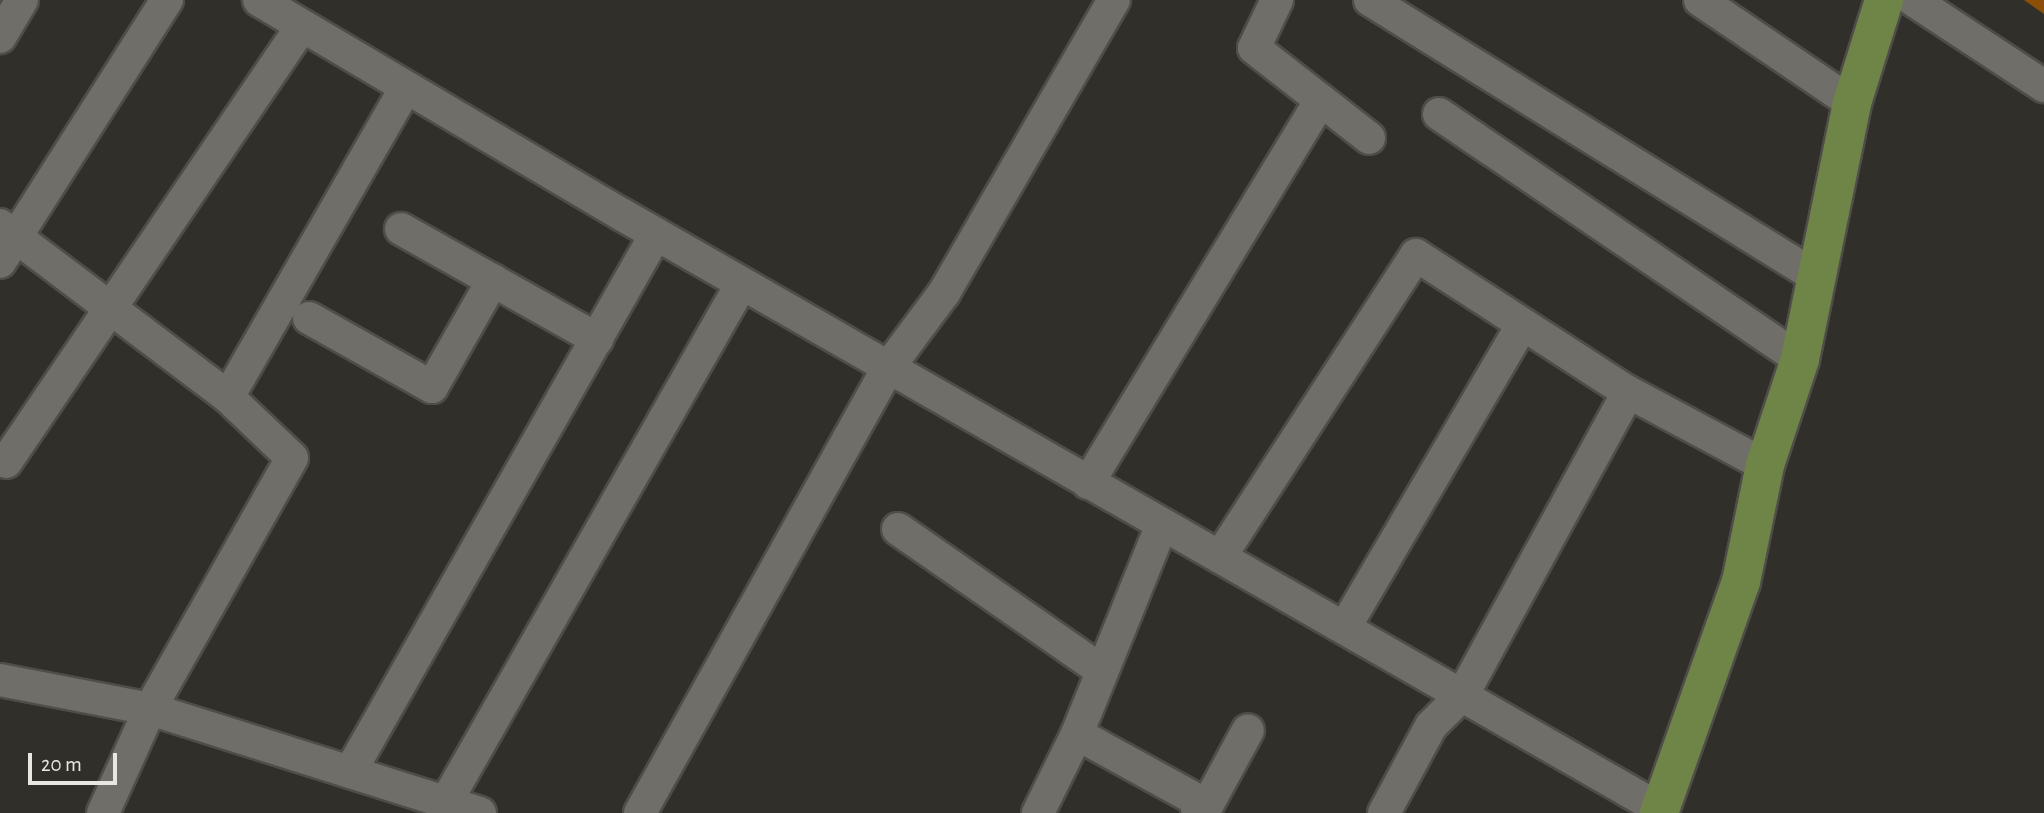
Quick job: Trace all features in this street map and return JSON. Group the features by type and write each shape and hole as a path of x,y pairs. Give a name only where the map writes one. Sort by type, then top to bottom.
{"main road":[{"path":"1660,811 1741,582 1765,465 1800,359 1852,103 1884,0"}],"street":[{"path":"0,37 22,0"},
{"path":"103,813 150,709 292,458 228,397 108,306 5,241 167,0"},
{"path":"259,0 742,284 1161,525 1345,626 1660,811"},
{"path":"640,813 888,368 944,293 1114,0"},
{"path":"1278,0 1254,48 1369,138"},
{"path":"1370,0 1815,276"},
{"path":"1700,0 1852,103"},
{"path":"1913,0 2044,86"},
{"path":"6,462 108,306 302,26"},
{"path":"228,397 406,87"},
{"path":"1088,483 1321,100"},
{"path":"1439,114 1800,359"},
{"path":"401,229 597,339"},
{"path":"350,772 656,234"},
{"path":"1220,557 1416,255 1628,392 1765,465"},
{"path":"309,318 432,387 493,280"},
{"path":"446,802 742,284"},
{"path":"1345,626 1523,324"},
{"path":"1384,813 1431,726 1463,694 1628,392"},
{"path":"1038,813 1077,734 1161,525"},
{"path":"898,529 1101,670"},
{"path":"0,680 150,709 480,813"},
{"path":"1201,813 1248,730"},
{"path":"1077,734 1195,799 1201,813"}],"building":[{"path":"2024,0 2044,0 2044,14"}]}
